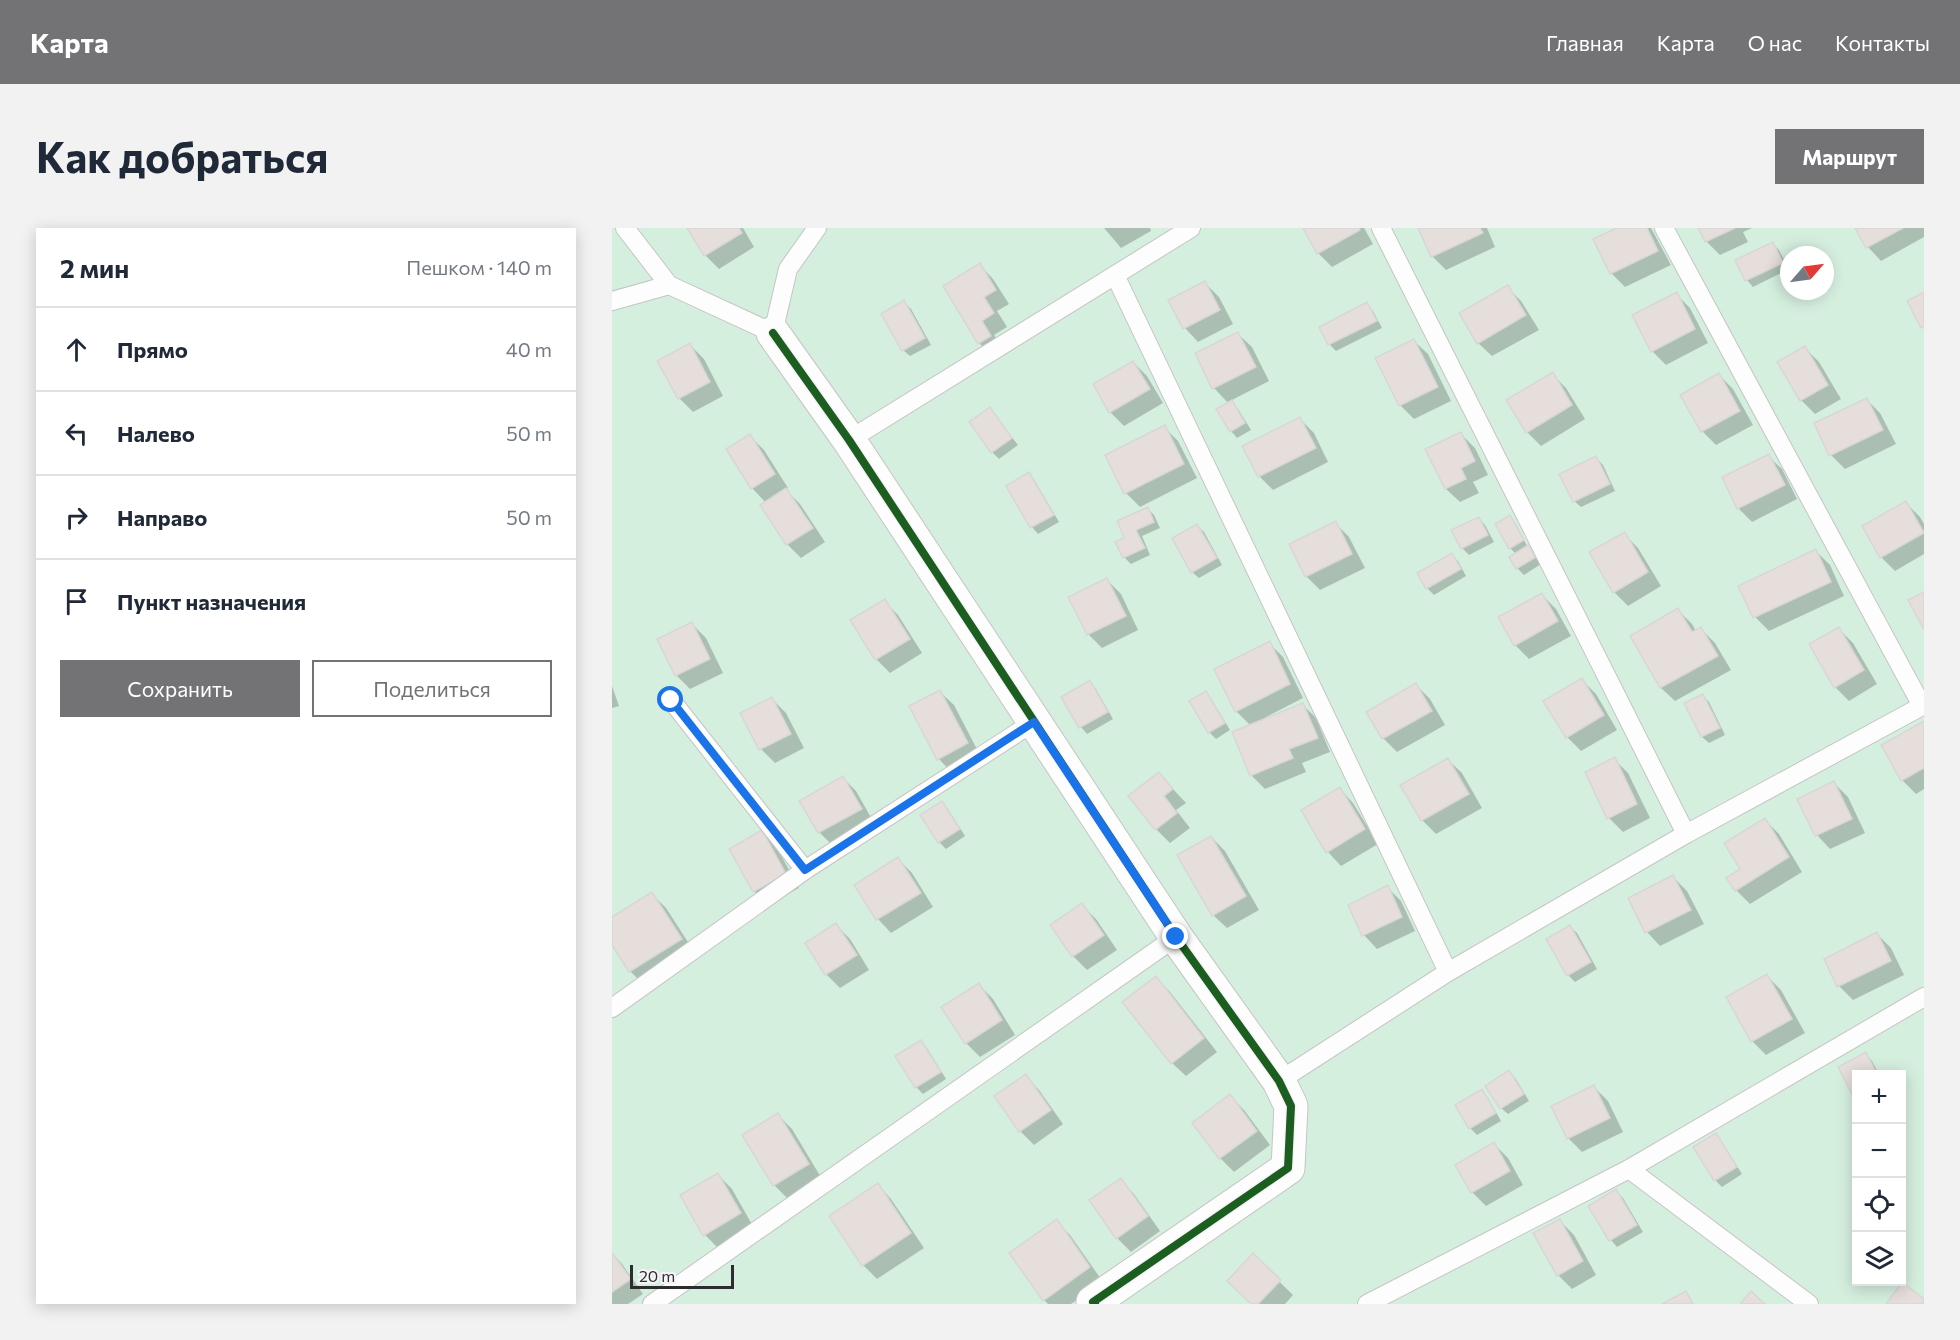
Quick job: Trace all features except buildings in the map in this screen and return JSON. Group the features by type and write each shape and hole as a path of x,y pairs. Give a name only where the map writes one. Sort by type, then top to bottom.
{"street":[{"path":"773,333 849,440 1176,937 1278,1081 1291,1106 1288,1168 1093,1303"}],"lane":[{"path":"625,228 669,285 773,333 788,269 816,228"},
{"path":"849,440 1191,228"},
{"path":"1382,228 1686,834"},
{"path":"1278,1081 1448,972 1686,834 1923,705 1664,228"},
{"path":"1115,275 1448,972"},
{"path":"612,301 669,285"},
{"path":"671,700 805,870"},
{"path":"612,1008 805,870 1034,722"},
{"path":"652,1304 1176,937"},
{"path":"1367,1304 1629,1169 1924,997"},
{"path":"1629,1169 1809,1304"}],"green space":[{"path":"612,228 1924,228 1924,1304 612,1304"}],"cycle path":[{"path":"773,333 849,440 1176,937 1279,1081 1291,1106 1288,1168 1093,1302 1095,1304"}],"route":[{"path":"671,700 805,870 1034,722 1176,937"}]}
